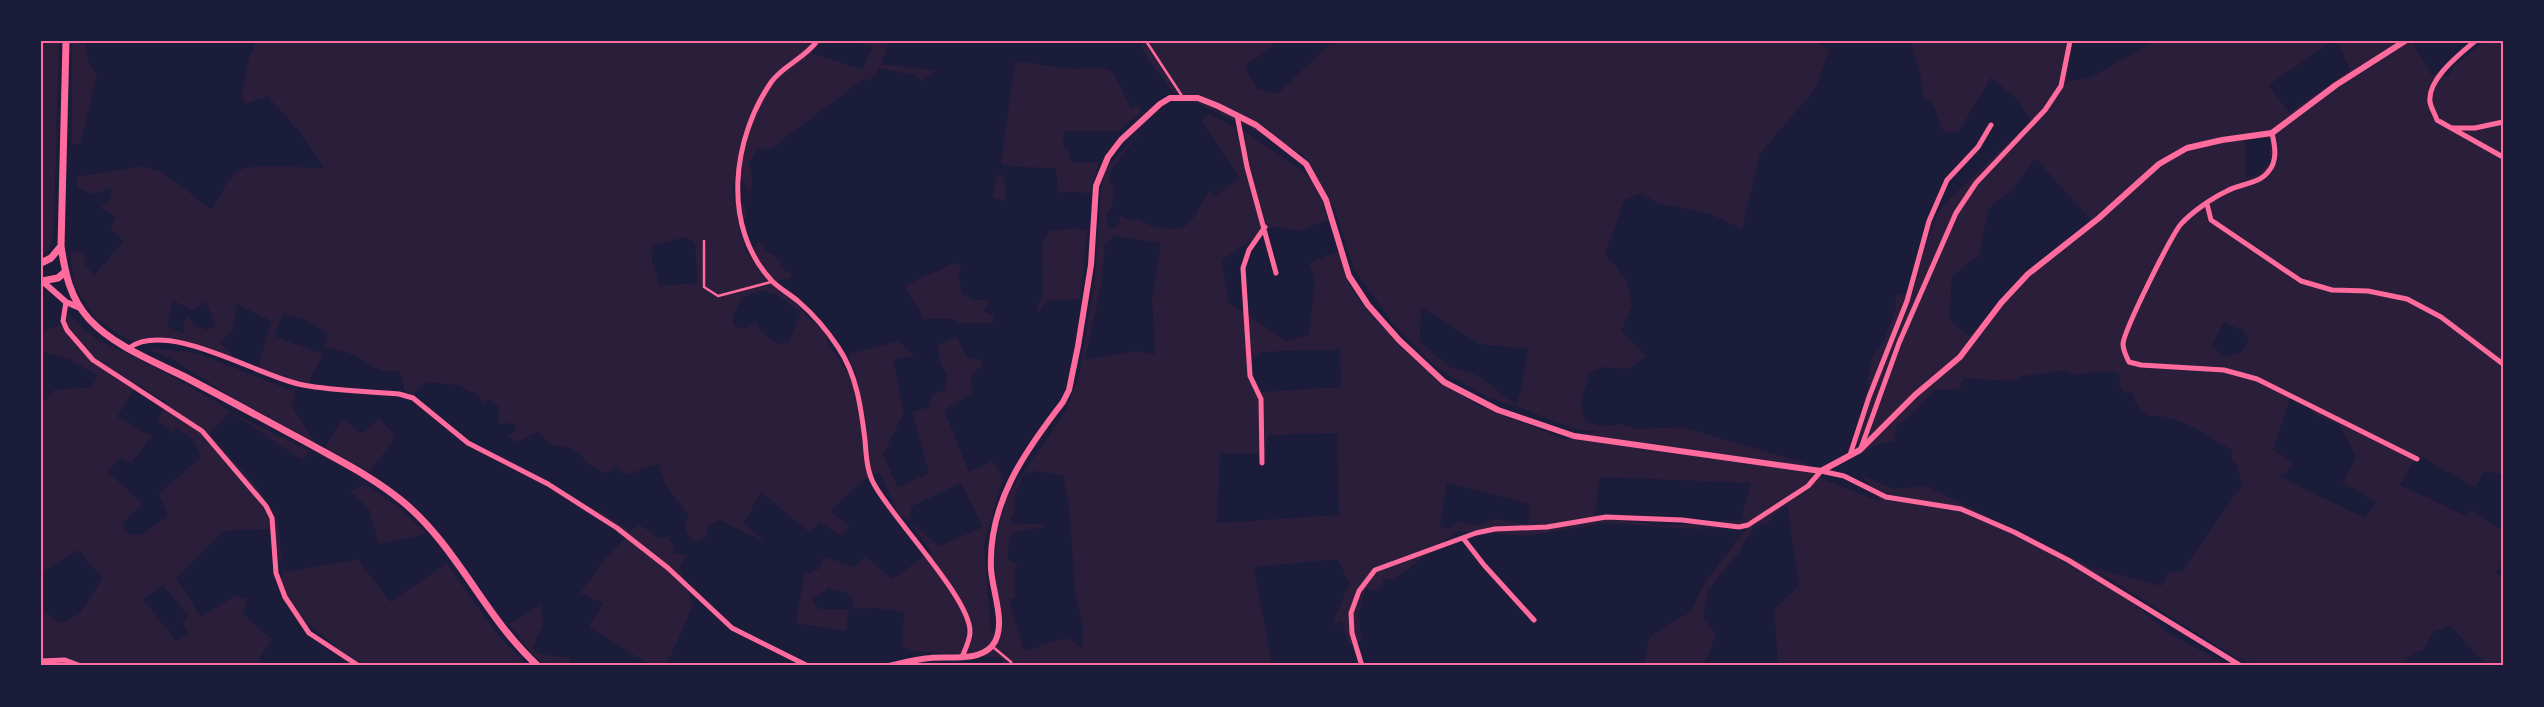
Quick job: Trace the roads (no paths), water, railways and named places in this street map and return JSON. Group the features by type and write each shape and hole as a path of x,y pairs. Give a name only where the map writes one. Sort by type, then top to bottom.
{"main road":[{"path":"66,41 61,246 65,272 80,308 90,320 129,348 256,414 354,469 396,496 427,524 439,538 508,632 538,666"},
{"path":"41,263 51,258 61,246"},
{"path":"42,280 58,278 65,272"}],"street":[{"path":"817,41 811,49 773,81 750,121 737,175 738,205 746,237 756,260 773,281 806,310 838,346 851,369 860,406 867,459 873,483 925,553 967,617 970,633 962,657"},
{"path":"1860,450 1899,343 1956,213 1976,183 2045,110 2062,86 2070,41"},
{"path":"1362,666 1352,633 1351,613 1359,591 1375,570 1462,538 1495,529 1547,527 1606,517 1682,520 1739,528 1748,526 1808,486 1821,471 1860,450 1915,395 1960,357 2001,303 2028,274 2099,218 2159,164 2187,148 2222,140 2272,133 2336,85 2405,41"},
{"path":"2475,41 2444,69 2433,86 2430,100 2437,120 2448,128 2503,157"},
{"path":"889,666 930,658 962,657 981,654 992,646 998,634 991,568 992,544 997,520 1016,467 1064,402 1069,390 1091,265 1096,186 1108,157 1121,140 1160,104 1170,98 1182,96 1198,98 1256,125 1306,164 1326,200 1349,276 1368,305 1399,340 1444,382 1498,410 1574,436 1821,471 1844,476 1886,496 1961,509 2014,532 2068,560 2241,666"},
{"path":"1237,115 1247,167 1265,227 1276,273"},
{"path":"2448,128 2475,128 2503,122"},
{"path":"1850,455 1869,397 1907,301 1930,221 1947,180 1978,146 1991,125"},
{"path":"2272,133 2275,147 2274,162 2267,174 2257,180 2227,190 2181,224 2164,253 2123,344 2125,354 2129,362 2141,366 2224,370 2257,379 2417,459"},
{"path":"2207,204 2211,220 2301,280 2332,290 2368,292 2407,300 2441,317 2503,364"},
{"path":"1262,463 1261,399 1250,376 1243,268 1249,250 1265,227"},
{"path":"42,280 66,302 80,308"},
{"path":"66,302 63,321 67,330 92,360 202,431 266,506 272,518 276,573 284,598 309,633 359,666"},
{"path":"129,348 138,343 150,341 188,344 215,352 281,379 303,385 399,394 413,398 468,442 548,484 617,528 668,568 732,628 808,666"},
{"path":"1462,538 1534,620"},
{"path":"41,660 65,660 81,666"}],"lane":[{"path":"1146,41 1182,96"},
{"path":"704,241 704,287 718,296 773,281"},
{"path":"992,646 1011,662 1012,666"}]}
